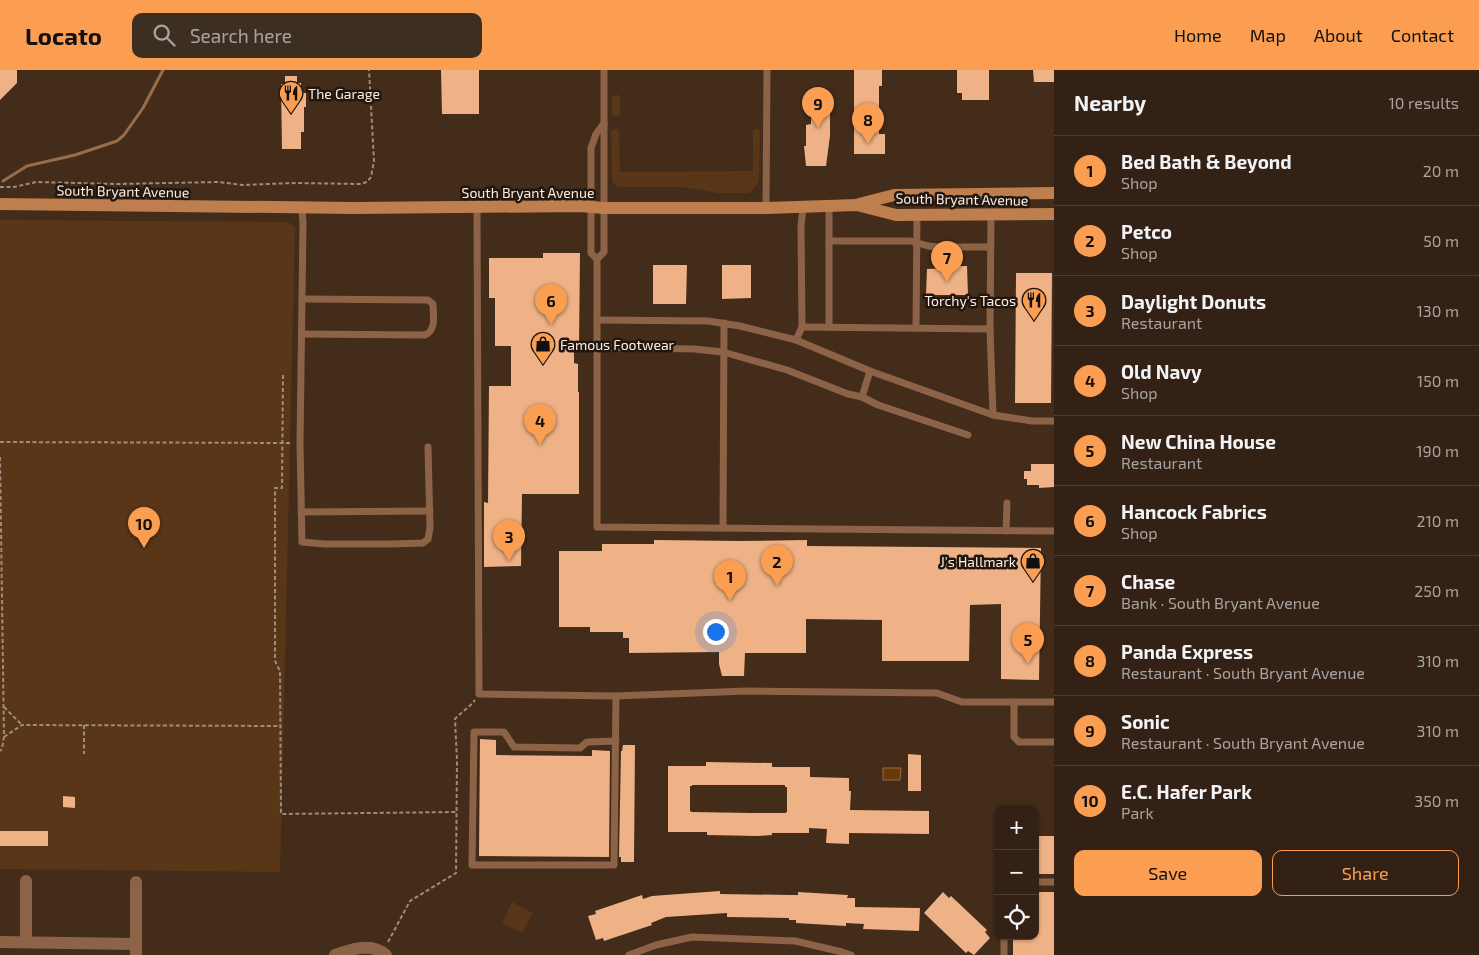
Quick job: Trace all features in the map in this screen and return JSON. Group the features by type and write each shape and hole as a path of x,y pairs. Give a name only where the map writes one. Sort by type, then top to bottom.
{"main road":[{"path":"857,205 894,195 1054,192"},
{"name":"South Bryant Avenue","path":"0,204 302,208 477,206 766,208 857,205 896,215 1054,214"}],"street":[{"path":"26,881 26,942"},
{"path":"0,942 136,949 136,882"},
{"path":"335,955 351,949 372,948 384,953"}],"lane":[{"path":"597,259 591,253 604,123 604,70"},
{"path":"766,208 767,70"},
{"path":"604,123 596,134 591,148 604,252 597,259 597,527 1054,532"},
{"path":"477,206 480,694 616,696 747,691 937,693 962,702 1054,702"},
{"path":"829,206 829,327"},
{"path":"796,340 802,327 801,226 803,207"},
{"path":"302,208 302,542 324,544 423,543 428,539 430,528 428,447"},
{"path":"991,214 990,329 993,414"},
{"path":"916,328 917,215"},
{"path":"829,241 917,242 937,247 991,247"},
{"path":"302,299 428,300 433,304 433,328 429,333 302,334"},
{"path":"597,320 708,321 724,323 796,340 870,371 993,414 1032,421 1054,421"},
{"path":"723,528 724,323"},
{"path":"802,327 990,329"},
{"path":"597,347 694,349 723,352 787,370 848,394 862,397 893,410 968,435"},
{"path":"862,397 870,371"},
{"path":"1006,531 1007,502"},
{"path":"301,512 430,511"},
{"path":"616,696 616,741 614,865 472,865 474,732 504,732 514,748 580,748 586,742 616,741"},
{"path":"1014,702 1014,737 1019,742 1054,742"},
{"path":"1039,882 1054,882"},
{"path":"629,955 656,945 692,937 794,941 852,955"},
{"path":"1004,940 1004,955"}],"path":[{"path":"0,186 14,187 36,182 117,184 219,182 242,185 296,183 361,184 367,182 371,177 374,160 369,70"},
{"path":"283,375 282,488 275,488 275,661 280,671 281,814 457,812"},
{"path":"0,442 283,444"},
{"path":"0,457 4,707 4,737 0,751"},
{"path":"384,953 410,901 456,873 457,760 455,719 470,707 480,694"},
{"path":"4,707 22,725"},
{"path":"4,737 22,725 280,726"},
{"path":"84,725 84,754"}],"shaded area":[{"path":"615,95 620,97 620,114 618,116 612,114 612,97"},
{"path":"614,129 619,131 620,172 753,171 753,131 758,129 760,131 759,181 753,190 748,193 718,193 683,187 618,187 612,181 611,131"},
{"path":"0,220 288,222 295,227 280,872 0,869"},
{"path":"883,768 901,768 900,780 883,780"},
{"path":"512,902 533,913 522,933 502,923"}],"building":[{"path":"0,70 17,70 17,83 0,100"},
{"path":"441,70 479,70 479,114 442,114"},
{"path":"854,70 882,70 882,86 879,86 879,134 885,134 885,154 854,154"},
{"path":"957,70 989,70 989,100 962,100 962,93 957,93"},
{"path":"1033,70 1054,70 1054,82 1034,82"},
{"name":"The Garage","path":"285,76 297,76 297,83 301,83 301,93 306,93 304,132 301,132 301,149 282,149 281,84 285,84"},
{"path":"830,98 830,136 826,166 806,166 804,146 806,146 806,125 811,124 811,99"},
{"path":"543,253 580,253 579,347 574,346 574,363 578,364 579,392 579,494 522,494 521,566 484,567 484,502 488,503 489,386 511,386 511,346 495,346 495,298 489,298 489,258 543,258"},
{"path":"653,265 687,265 686,304 653,304"},
{"path":"722,265 751,265 751,298 722,299"},
{"path":"950,266 967,266 968,295 926,295 927,269 950,268"},
{"path":"1016,273 1052,273 1051,403 1015,403"},
{"path":"1031,464 1054,464 1054,487 1039,488 1039,485 1027,485 1027,479 1024,479 1024,471 1031,471"},
{"path":"654,540 807,540 807,546 1041,548 1039,680 1001,679 1001,604 970,605 969,661 882,661 882,620 806,619 806,653 745,653 744,676 722,676 719,652 629,653 629,638 623,638 623,632 590,632 590,627 559,627 559,551 602,551 602,544 654,544"},
{"path":"480,739 496,740 496,755 592,756 592,750 610,751 609,857 479,856"},
{"path":"623,745 635,745 634,862 621,862 621,857 619,857 621,751"},
{"path":"908,754 921,755 921,791 908,791"},
{"path":"706,762 772,763 772,767 810,767 810,777 849,778 849,791 851,791 850,810 929,811 929,834 849,833 849,844 826,843 827,829 809,828 809,833 772,833 772,835 758,836 707,835 707,832 668,832 668,766 706,766","holes":["692,785 785,785 787,787 787,812 785,813 690,811 690,786"]},
{"path":"63,796 75,797 75,808 63,807"},
{"path":"0,831 48,831 48,846 0,846"},
{"path":"1039,836 1054,836 1054,874 1039,874"},
{"path":"720,891 720,894 798,895 798,892 848,895 847,898 855,898 855,907 920,908 919,931 863,929 864,924 846,923 846,926 796,923 796,920 789,920 789,918 727,917 727,913 666,917 651,923 652,925 604,941 603,938 596,940 588,916 596,914 595,911 642,895 643,899 652,896"},
{"path":"943,892 949,898 951,896 987,930 985,932 990,938 974,955 968,951 966,953 924,913"},
{"path":"1039,892 1054,892 1054,955 1013,955 1013,940 1039,940"}],"waterway":[{"path":"3,181 27,166 75,155 117,141 124,135 143,108 163,70"}],"place":[{"name":"The Garage","path":"291,114"},
{"name":"Sonic","path":"818,128"},
{"name":"Panda Express","path":"868,144"},
{"name":"Chase","path":"947,282"},
{"name":"Torchy's Tacos","path":"1034,321"},
{"name":"Hancock Fabrics","path":"551,325"},
{"name":"Famous Footwear","path":"543,365"},
{"name":"Old Navy","path":"540,445"},
{"name":"E.C. Hafer Park","path":"144,548"},
{"name":"Daylight Donuts","path":"509,561"},
{"name":"J's Hallmark","path":"1033,582"},
{"name":"Petco","path":"777,586"},
{"name":"Bed Bath & Beyond","path":"730,601"},
{"name":"New China House","path":"1028,664"}]}
